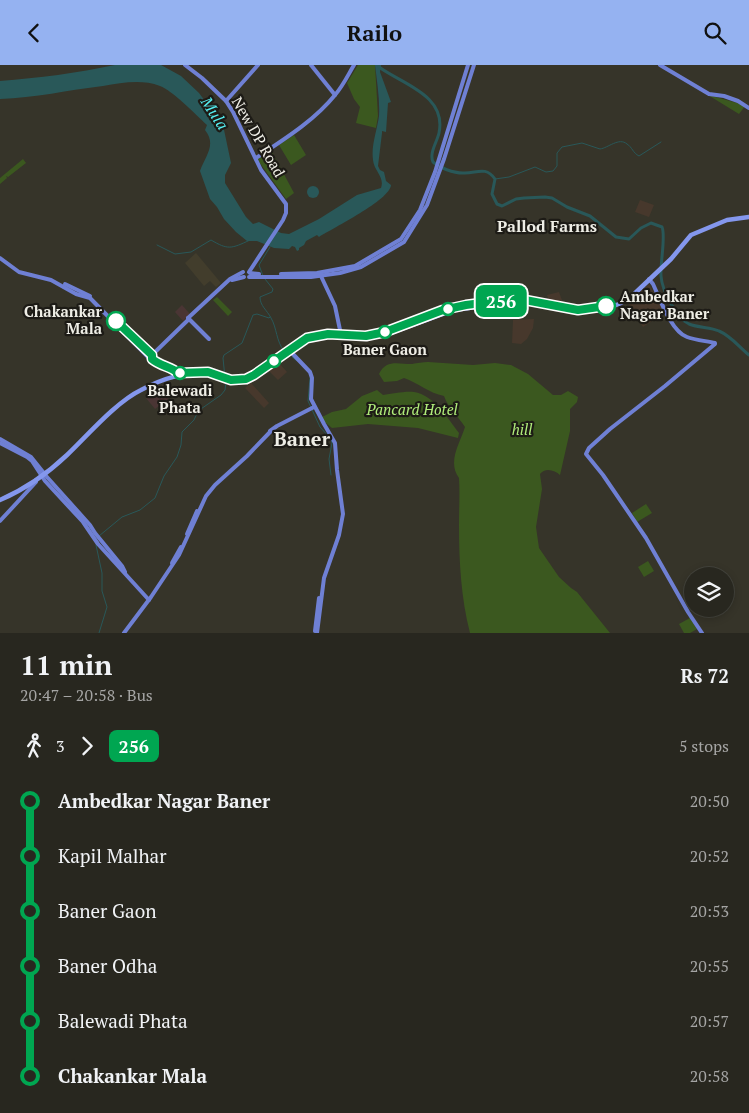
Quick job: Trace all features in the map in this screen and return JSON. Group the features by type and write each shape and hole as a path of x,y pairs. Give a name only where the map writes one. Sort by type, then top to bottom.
{"main road":[{"name":"New DP Road","path":"185,65 196,72 226,101 240,125 261,170 287,208 282,220 247,273"},
{"path":"226,101 258,65"},
{"path":"311,65 336,95"},
{"path":"256,158 310,119 336,95 354,65"},
{"path":"442,159 468,65"},
{"path":"150,356 231,281 247,273 259,275 320,274 358,269 403,240 424,212 460,113 474,65"},
{"path":"660,65 709,94 724,96 738,101 749,108"},
{"path":"463,82 469,82"},
{"path":"454,112 460,113"},
{"path":"226,380 242,380 253,376 307,338 328,334 366,336 385,332 443,310 505,300 529,300 578,310 600,308 626,298 667,261 686,239 700,230 729,218 749,216"},
{"path":"0,257 19,270 52,278 91,297 150,356 164,367 175,370 176,374"},
{"path":"0,521 42,473 131,393 176,374 211,373 226,380 239,383 252,379 308,340 341,334 363,338 385,335 444,313 505,303 528,302 575,312 600,310 627,300 658,269"},
{"path":"320,274 335,305 341,334"},
{"path":"649,279 654,284 668,317 680,331 687,337 715,344 589,450 591,460 646,538 702,633"},
{"path":"188,319 209,339"},
{"path":"291,352 312,375 310,395 312,407 334,438 336,452 334,454 334,469 341,506 341,523 322,576 316,633"},
{"path":"125,633 146,608 186,539 194,516 210,487 271,431 312,407"},
{"path":"0,439 28,455 42,473"},
{"path":"0,443 27,457 90,525 98,541 149,600"},
{"path":"0,499 42,473"},
{"path":"0,499 34,481"}],"shaded area":[{"path":"640,200 654,205 649,217 635,212"},
{"path":"196,253 221,283 216,287 210,281 204,286 185,263"},
{"path":"649,284 665,312 643,327 628,303"},
{"path":"559,292 563,303 549,301 547,295"},
{"path":"182,305 190,314 183,321 175,312"},
{"path":"534,319 533,328 527,339 521,344 512,343 513,320"},
{"path":"279,363 287,372 278,380 269,371"},
{"path":"251,383 269,403 264,408 245,388"},
{"path":"163,385 172,396 155,409 146,398"}],"green space":[{"path":"358,65 375,65 378,116 376,128 356,123 360,107 347,83"},
{"path":"708,95 741,104 745,106 739,114"},
{"path":"294,135 306,155 291,165 279,145"},
{"path":"271,150 294,193 286,199 257,159"},
{"path":"23,159 26,163 8,177 6,176 7,178 0,184 0,178"},
{"path":"217,297 232,312 228,316 213,300"},
{"name":"hill","path":"428,362 511,365 528,374 553,395 561,395 568,391 578,397 577,402 570,409 570,431 560,475 550,470 540,474 542,489 536,527 539,548 559,577 577,592 610,633 470,633 461,579 459,478 454,466 454,459 465,427 444,396 433,393 404,378 397,381 384,382 379,374 389,364"},
{"name":"Pancard Hotel","path":"377,390 383,395 414,392 428,398 440,408 459,433 458,438 418,428 368,424 332,428 320,418 332,412 346,409 362,396"},
{"path":"646,504 652,513 637,522 632,513"},
{"path":"648,561 654,571 644,577 638,567"},
{"path":"690,618 697,629 690,633 684,633 679,624"}],"water":[{"path":"115,65 161,65 181,76 199,93 223,125 231,163 225,175 225,183 246,217 253,224 259,222 281,233 289,234 319,219 357,195 381,188 382,181 374,164 373,143 379,116 375,65 381,65 380,72 391,102 388,103 386,132 382,131 378,166 384,172 386,181 391,185 388,191 371,206 319,237 317,235 306,241 299,250 297,251 292,246 289,249 274,248 257,241 247,241 224,219 210,199 200,171 210,146 205,130 207,125 165,88 153,84 132,82 39,96 0,99 0,81 58,75"},
{"path":"311,186 315,186 319,192 315,198 311,198 307,194 307,190"}],"waterway":[{"path":"379,67 421,92 436,109 440,120 439,133 433,151 433,162 443,168 459,173 488,172 495,179 492,194 497,204 502,206 516,199 524,198 552,198 567,207 590,216 616,237 629,239 641,228 651,223 662,227 662,282 667,296 679,316 689,324 723,333 749,355"},
{"path":"495,179 509,177 535,167 546,172 553,171 557,166 557,153 562,147 582,143 600,149 614,143 624,142 639,156 661,142"},
{"path":"157,245 175,254 191,252 211,240 226,247 250,240"},
{"path":"263,276 259,265 270,247"},
{"path":"265,279 273,289 272,292 260,297 260,300 273,322 279,343 284,351"},
{"path":"225,378 224,355 242,343 253,315 270,317"},
{"path":"292,357 297,361"},
{"path":"310,378 308,401 320,427 332,443 329,459 331,475"},
{"path":"99,536 122,517 140,510 155,498 164,476 177,457 181,445 182,432 194,420 198,411 221,395 225,390 226,382"},
{"path":"96,545 102,573 102,591 107,607 99,633"}],"bus line":[{"name":"256","path":"116,321 152,355 152,359 164,367 175,370 178,373 211,373 231,380 239,380 253,376 288,352 300,341 307,338 328,334 366,336 402,327 455,307 505,300 531,300 578,310 597,309 606,306"}],"place":[{"name":"Ambedkar Nagar Baner","path":"606,306"},
{"name":"Chakankar Mala","path":"116,321"},
{"name":"Baner Gaon","path":"385,332"},
{"name":"Balewadi Phata","path":"180,373"}],"district":[{"name":"Pallod Farms","path":"547,226"},
{"name":"Baner","path":"302,439"}],"water label":[{"name":"Mula","path":"215,113"}]}
